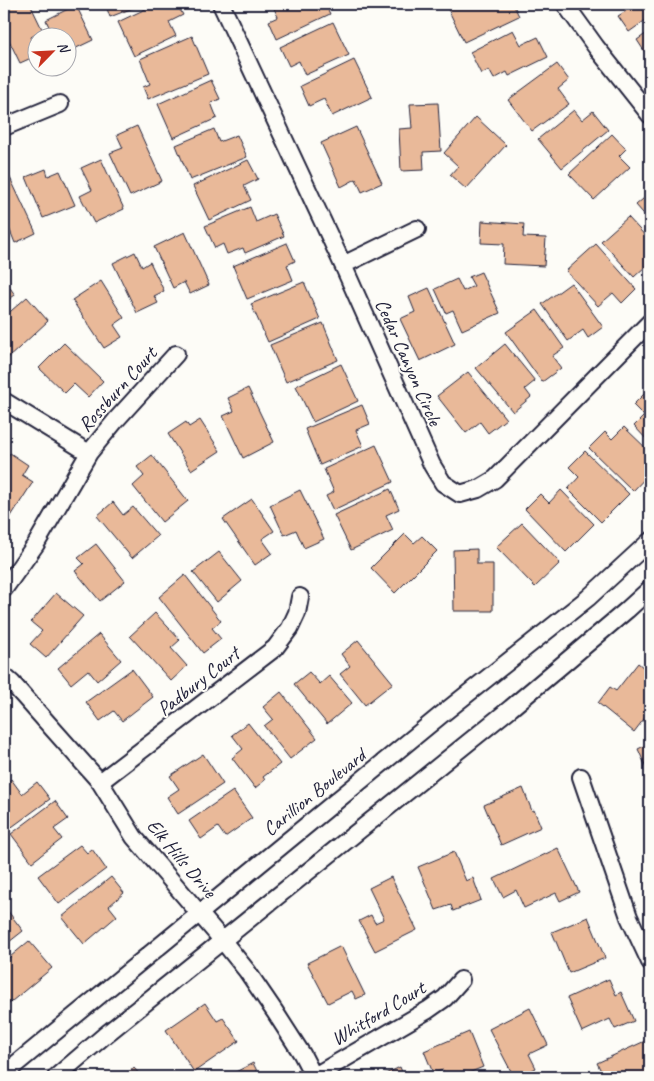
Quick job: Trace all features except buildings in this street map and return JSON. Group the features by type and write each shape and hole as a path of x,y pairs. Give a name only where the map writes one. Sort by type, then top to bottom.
{"street":[{"name":"Cedar Canyon Circle","path":"221,4 343,265 432,465 443,483 460,494 478,489 495,479 650,322"},
{"path":"565,4 596,47 650,115"},
{"path":"4,127 60,104"},
{"path":"343,265 417,229"},
{"name":"Rossburn Court","path":"4,589 36,544 89,453 116,420 176,354"},
{"path":"4,401 89,453"},
{"name":"Carillion Boulevard","path":"4,1076 16,1064 441,715 588,598 650,540"},
{"path":"56,1077 104,1036 511,708 650,589"},
{"name":"Padbury Court","path":"100,782 275,648 290,628 297,612 300,597"},
{"name":"Elk Hills Drive","path":"4,676 100,782 134,836 247,971 302,1054 314,1077"},
{"path":"581,777 629,917 650,962"},
{"name":"Whitford Court","path":"314,1077 428,1010 445,998 461,980"}]}
